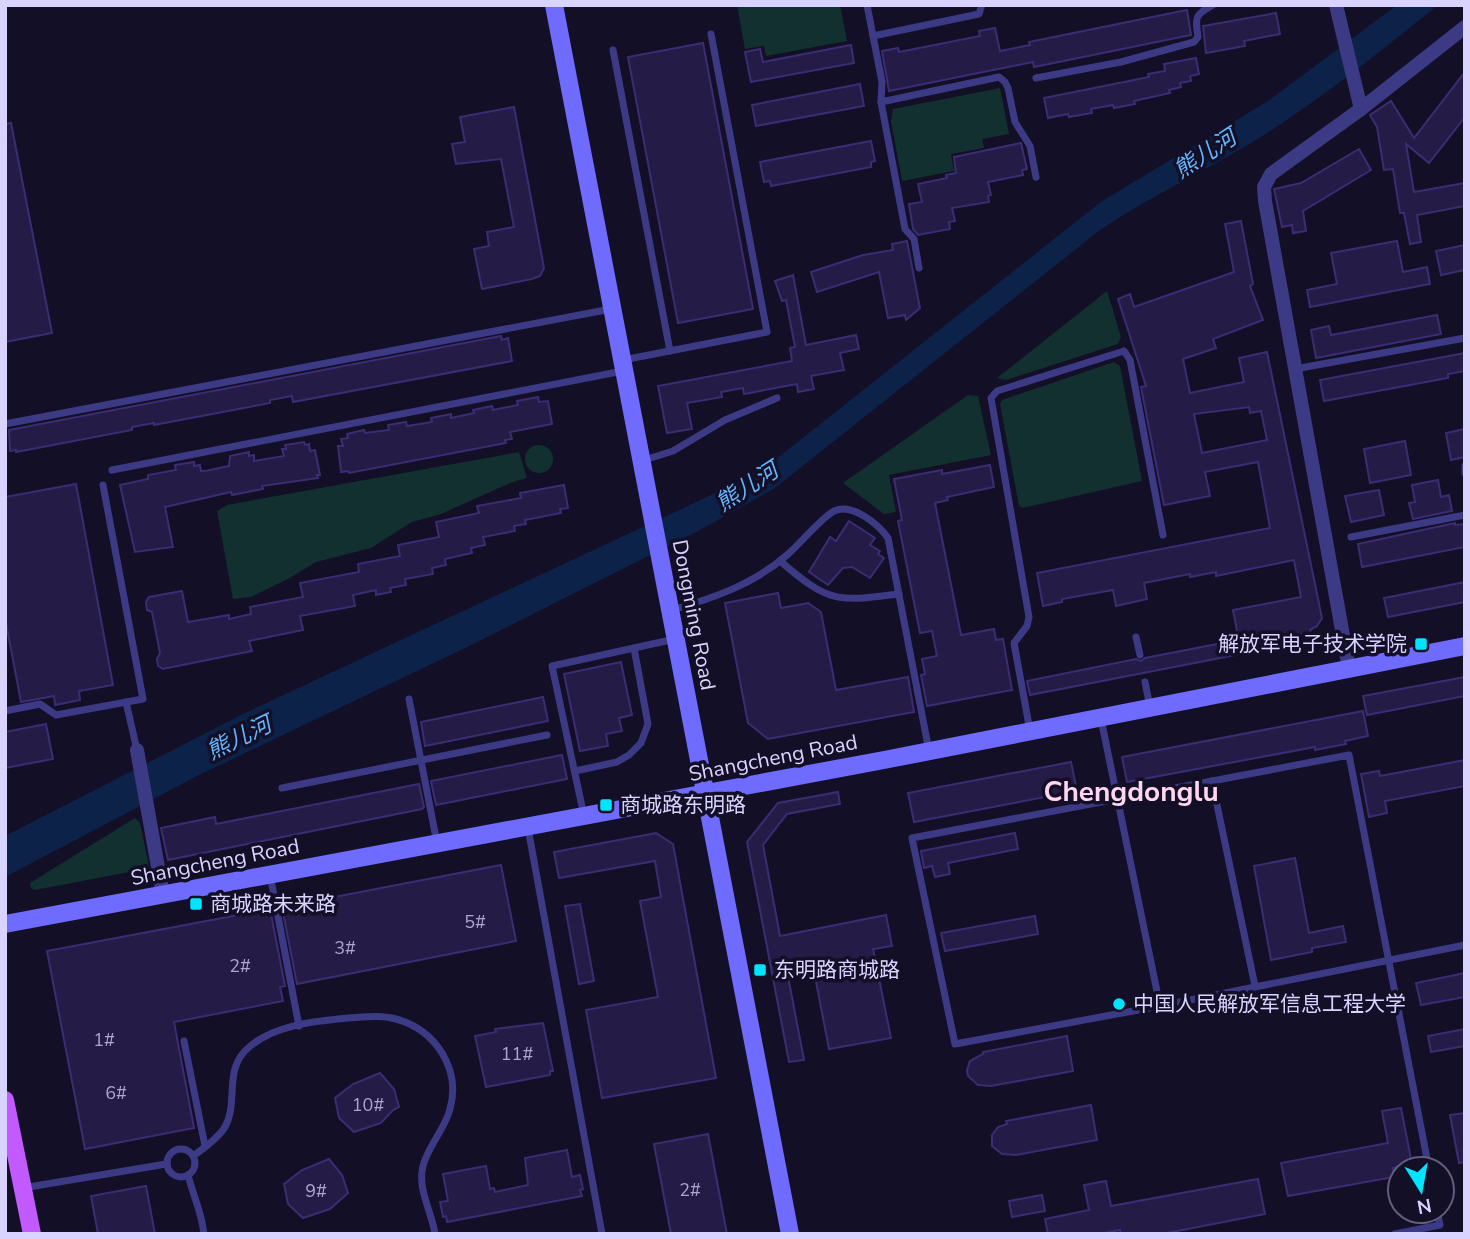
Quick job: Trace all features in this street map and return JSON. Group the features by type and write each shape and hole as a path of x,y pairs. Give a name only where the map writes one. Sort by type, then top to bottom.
{"main road":[{"path":"5,1100 32,1234"}],"street":[{"name":"Dongming Road","path":"554,5 790,1234"},
{"path":"1338,11 1361,109"},
{"path":"1349,669 1264,187 1271,174 1361,109 1465,27"},
{"name":"Shangcheng Road","path":"5,924 929,751 1465,646"},
{"path":"136,750 163,895"}],"lane":[{"path":"867,5 881,82 881,102 905,229 914,239 919,268"},
{"path":"873,36 979,14 982,5"},
{"path":"1036,78 1121,62 1194,42 1198,37 1196,19 1199,13 1213,5"},
{"path":"112,470 623,366 670,351 767,332 711,34"},
{"path":"613,50 670,351"},
{"path":"881,102 999,78 1008,88 1015,122 1030,146 1036,177"},
{"path":"5,424 612,309"},
{"path":"1295,369 1465,338"},
{"path":"1030,731 1014,643 1027,626 1029,617 991,398 997,391 1124,351 1130,360 1163,535"},
{"path":"641,461 673,451 725,421 777,398"},
{"path":"1465,466 1465,473"},
{"path":"5,711 40,704 56,715 143,699 103,485"},
{"path":"670,610 712,598 762,575 835,510 854,511 882,529 888,538 929,751"},
{"path":"1351,537 1465,515"},
{"path":"780,561 810,587 830,596 854,600 899,594"},
{"path":"1136,637 1140,654"},
{"path":"584,816 552,666 676,639"},
{"path":"575,771 617,762 641,743 648,724 634,648"},
{"path":"1145,682 1150,708"},
{"path":"409,699 437,844"},
{"path":"127,702 136,750"},
{"path":"1101,718 1160,1006"},
{"path":"282,788 547,735"},
{"path":"1426,1155 1388,959 1349,755 912,838 955,1044 1160,1006 1388,959 1465,945"},
{"path":"1212,781 1255,986"},
{"path":"528,827 602,1234"},
{"path":"270,875 299,1026"},
{"path":"193,1156 226,1126 231,1108 233,1075 244,1052 260,1039 279,1031 337,1019 377,1016 412,1025 426,1033 437,1045 449,1063 453,1080 449,1113 422,1168 422,1184 435,1234"},
{"path":"184,1041 205,1146"},
{"path":"176,1149 187,1150 193,1156 195,1164 194,1170 188,1175 178,1178 166,1164 167,1157 176,1149"},
{"path":"23,1188 166,1164"},
{"path":"188,1175 192,1194 201,1213 204,1234"},
{"path":"1395,1234 1440,1225"}],"green space":[{"path":"737,5 840,5 847,41 766,56 764,46 745,49"},
{"path":"1000,88 1009,134 982,139 984,148 951,154 954,171 902,181 891,121 893,109"},
{"path":"1107,291 1121,337 1118,344 1006,380 997,378"},
{"path":"1114,362 1120,366 1142,481 1023,508 1019,506 1000,404 1002,400"},
{"path":"968,395 978,396 991,455 889,475 896,512 884,514 843,483"},
{"path":"539,445 549,449 553,459 549,469 539,473 529,469 525,459 529,449"},
{"path":"519,452 527,478 441,514 412,522 371,548 316,562 251,597 233,599 217,511 227,505"},
{"path":"135,818 140,823 149,866 145,869 35,890 31,888 30,883"}],"water":[{"name":"熊儿河","path":"1397,5 1438,5 1317,99 1275,128 1100,230 775,488 700,530 463,649 199,775 5,877 5,836 243,714 741,481 771,463 1102,201 1268,101"}],"building":[{"path":"1187,10 1191,35 1034,67 1033,62 889,91 882,51 898,48 899,52 980,36 979,31 995,28 1000,51 1030,45 1029,42"},
{"path":"1276,13 1280,34 1244,41 1245,46 1206,53 1203,26"},
{"path":"703,43 753,309 678,323 628,57"},
{"path":"851,45 854,63 751,82 745,52 760,49 763,62"},
{"path":"1196,58 1199,74 1190,76 1191,81 1180,83 1181,87 1169,90 1170,93 1134,101 1135,104 1091,109 1092,113 1048,118 1044,98 1149,77 1148,74 1165,71 1164,64"},
{"path":"1465,72 1465,117 1429,163 1406,144 1414,192 1465,183 1465,206 1417,215 1421,242 1410,244 1404,213 1400,213 1393,169 1384,170 1377,127 1370,115 1391,101 1414,138"},
{"path":"860,84 864,106 756,126 752,105"},
{"path":"514,107 544,268 540,276 532,279 482,289 474,249 489,246 487,232 514,227 501,159 456,164 452,144 465,142 460,117"},
{"path":"11,123 52,333 5,342 5,124"},
{"path":"871,141 875,161 871,162 871,167 771,186 770,181 764,182 760,162"},
{"path":"1021,143 1027,169 1022,170 1023,175 988,182 991,195 988,196 989,202 952,208 955,221 949,222 950,229 918,235 913,229 909,204 922,202 918,184 947,178 946,175 956,173 954,157"},
{"path":"1359,149 1371,170 1303,211 1306,231 1293,233 1292,225 1282,227 1274,189 1301,183"},
{"path":"1241,221 1253,284 1250,286 1263,320 1213,339 1216,348 1183,359 1190,393 1244,382 1239,358 1267,352 1322,618 1311,632 1240,646 1233,610 1301,597 1294,560 1216,576 1216,572 1190,577 1190,574 1144,583 1147,599 1116,606 1113,590 1062,599 1062,602 1043,606 1037,573 1270,528 1258,462 1205,472 1210,496 1164,505 1141,387 1146,386 1118,299 1130,294 1134,307 1234,272 1225,224","holes":["1249,407 1250,413 1261,411 1267,440 1202,453 1194,414"]},
{"path":"907,241 920,308 906,320 905,315 888,318 879,272 817,292 811,272 863,255 893,250 892,244"},
{"path":"1397,241 1403,272 1427,267 1430,284 1310,307 1307,290 1337,284 1331,253"},
{"path":"1465,245 1465,270 1441,275 1436,251"},
{"path":"793,275 806,345 856,335 859,349 840,353 844,370 811,376 814,389 798,392 797,384 744,394 743,388 721,392 722,397 687,403 692,429 667,433 658,386 792,361 790,348 795,347 786,300 782,301 775,281"},
{"path":"1437,315 1441,334 1316,358 1311,330 1329,326 1331,335"},
{"path":"501,336 502,340 508,338 512,361 293,402 292,396 270,400 270,403 132,427 132,430 10,451 9,430"},
{"path":"1465,353 1465,371 1448,374 1448,378 1324,401 1320,380"},
{"path":"538,397 539,402 548,401 552,424 510,432 512,439 505,440 506,443 349,473 341,472 338,446 343,446 341,439 348,438 347,434 364,430 365,433 389,430 388,425 406,422 407,426 432,422 431,418 451,414 451,418 492,406 493,410 518,405 517,401"},
{"path":"1465,429 1465,457 1451,460 1446,433"},
{"path":"1405,441 1411,475 1370,483 1364,449"},
{"path":"304,442 305,445 309,444 310,451 315,450 320,475 317,475 318,478 262,486 263,489 232,495 231,492 165,507 173,547 135,552 120,485 148,479 148,475 176,470 175,465 194,462 194,466 200,465 201,471 205,471 229,466 230,456 249,452 249,456 254,455 254,461 284,456 282,449 286,449 285,445"},
{"path":"990,465 994,487 947,497 948,500 935,503 961,635 994,629 996,640 1003,639 1012,690 927,706 921,675 925,674 922,659 937,656 932,631 920,633 898,521 902,520 894,479"},
{"path":"1438,480 1441,497 1449,495 1452,511 1413,519 1409,503 1415,502 1412,485"},
{"path":"76,484 113,685 79,691 80,700 55,705 54,696 21,702 5,618 5,497"},
{"path":"564,485 568,508 560,509 561,513 525,520 526,524 514,526 515,531 483,537 485,545 471,548 472,553 445,559 446,565 432,568 433,574 405,579 406,585 390,588 391,592 376,595 376,590 353,595 355,606 300,616 303,630 249,641 252,651 163,669 158,666 160,653 152,612 147,610 146,602 149,597 182,591 188,622 229,615 229,619 251,614 250,607 303,597 300,583 359,572 358,564 400,556 398,545 439,537 436,522 479,513 477,506 521,498 520,493"},
{"path":"1379,490 1384,515 1351,522 1345,496"},
{"path":"849,521 875,538 870,545 880,551 878,554 884,558 870,578 852,567 843,568 828,585 809,572 830,537 836,541"},
{"path":"1455,523 1465,524 1465,547 1362,567 1358,544"},
{"path":"1465,582 1465,602 1388,617 1384,598"},
{"path":"778,593 781,608 808,603 821,612 836,690 908,677 914,712 768,739 748,723 725,603"},
{"path":"1238,640 1241,654 1030,695 1027,681 1136,659 1141,661"},
{"path":"621,662 632,715 619,718 622,731 606,734 608,746 580,751 564,674"},
{"path":"1465,677 1465,696 1367,715 1363,696"},
{"path":"543,697 548,721 425,746 421,722"},
{"path":"1363,711 1368,736 1345,741 1346,744 1315,750 1315,747 1127,782 1122,757"},
{"path":"46,724 53,759 5,768 5,732"},
{"path":"562,755 567,779 436,805 431,781"},
{"path":"1465,760 1465,786 1385,801 1387,813 1369,817 1361,774 1379,771 1380,776"},
{"path":"1071,762 1077,791 914,822 908,793"},
{"path":"419,784 424,807 422,809 168,860 161,828 215,817 216,824"},
{"path":"838,792 840,804 787,814 763,845 780,936 886,915 892,946 873,949 891,1038 829,1049 812,961 786,966 804,1060 789,1062 747,842 778,803"},
{"path":"656,833 673,844 716,1078 602,1098 586,1010 658,997 640,901 661,897 655,861 559,878 554,852"},
{"path":"1015,833 1018,849 948,863 950,874 935,877 932,866 924,868 921,851"},
{"path":"1295,858 1309,933 1343,926 1346,942 1312,948 1312,952 1271,960 1254,866"},
{"path":"501,865 516,941 297,984 282,907"},
{"path":"580,904 594,981 579,984 565,906"},
{"path":"270,909 285,986 280,987 283,1001 174,1022 194,1128 85,1149 47,951"},
{"path":"1035,916 1038,934 945,951 941,933"},
{"path":"1465,973 1465,997 1421,1005 1416,983"},
{"path":"543,1023 553,1071 550,1071 550,1075 486,1087 475,1036 496,1032 495,1029"},
{"path":"1465,1029 1465,1046 1431,1052 1428,1036"},
{"path":"1067,1036 1073,1071 991,1086 978,1085 968,1076 970,1061 983,1052"},
{"path":"380,1073 394,1089 399,1107 381,1123 354,1132 339,1118 335,1098 353,1084"},
{"path":"1091,1105 1097,1140 1016,1155 1002,1154 992,1146 992,1135 998,1127 1007,1124 1006,1121"},
{"path":"1401,1108 1410,1155 1386,1155 1386,1178 1288,1196 1281,1163 1388,1143 1382,1111"},
{"path":"1465,1113 1465,1162 1459,1163 1450,1115"},
{"path":"708,1134 727,1234 671,1234 654,1144"},
{"path":"567,1150 572,1177 580,1175 582,1196 447,1222 446,1216 443,1217 440,1202 448,1201 443,1174 486,1166 490,1189 494,1188 495,1192 528,1185 525,1158"},
{"path":"329,1159 342,1175 348,1193 330,1209 303,1218 288,1204 284,1184 302,1170"},
{"path":"1258,1179 1265,1214 1162,1234 1121,1234 1120,1230 1099,1234 1048,1234 1045,1219 1089,1210 1084,1185 1106,1181 1111,1206"},
{"path":"146,1186 155,1234 98,1234 91,1196"},
{"path":"1042,1195 1045,1211 1012,1217 1009,1201"}],"place":[{"name":"解放军电子技术学院","path":"1421,644"},
{"name":"商城路东明路","path":"606,805"},
{"name":"商城路未来路","path":"196,904"},
{"name":"东明路商城路","path":"760,970"},
{"name":"中国人民解放军信息工程大学","path":"1119,1004"}],"district":[{"name":"Chengdonglu","path":"1131,792"}]}
